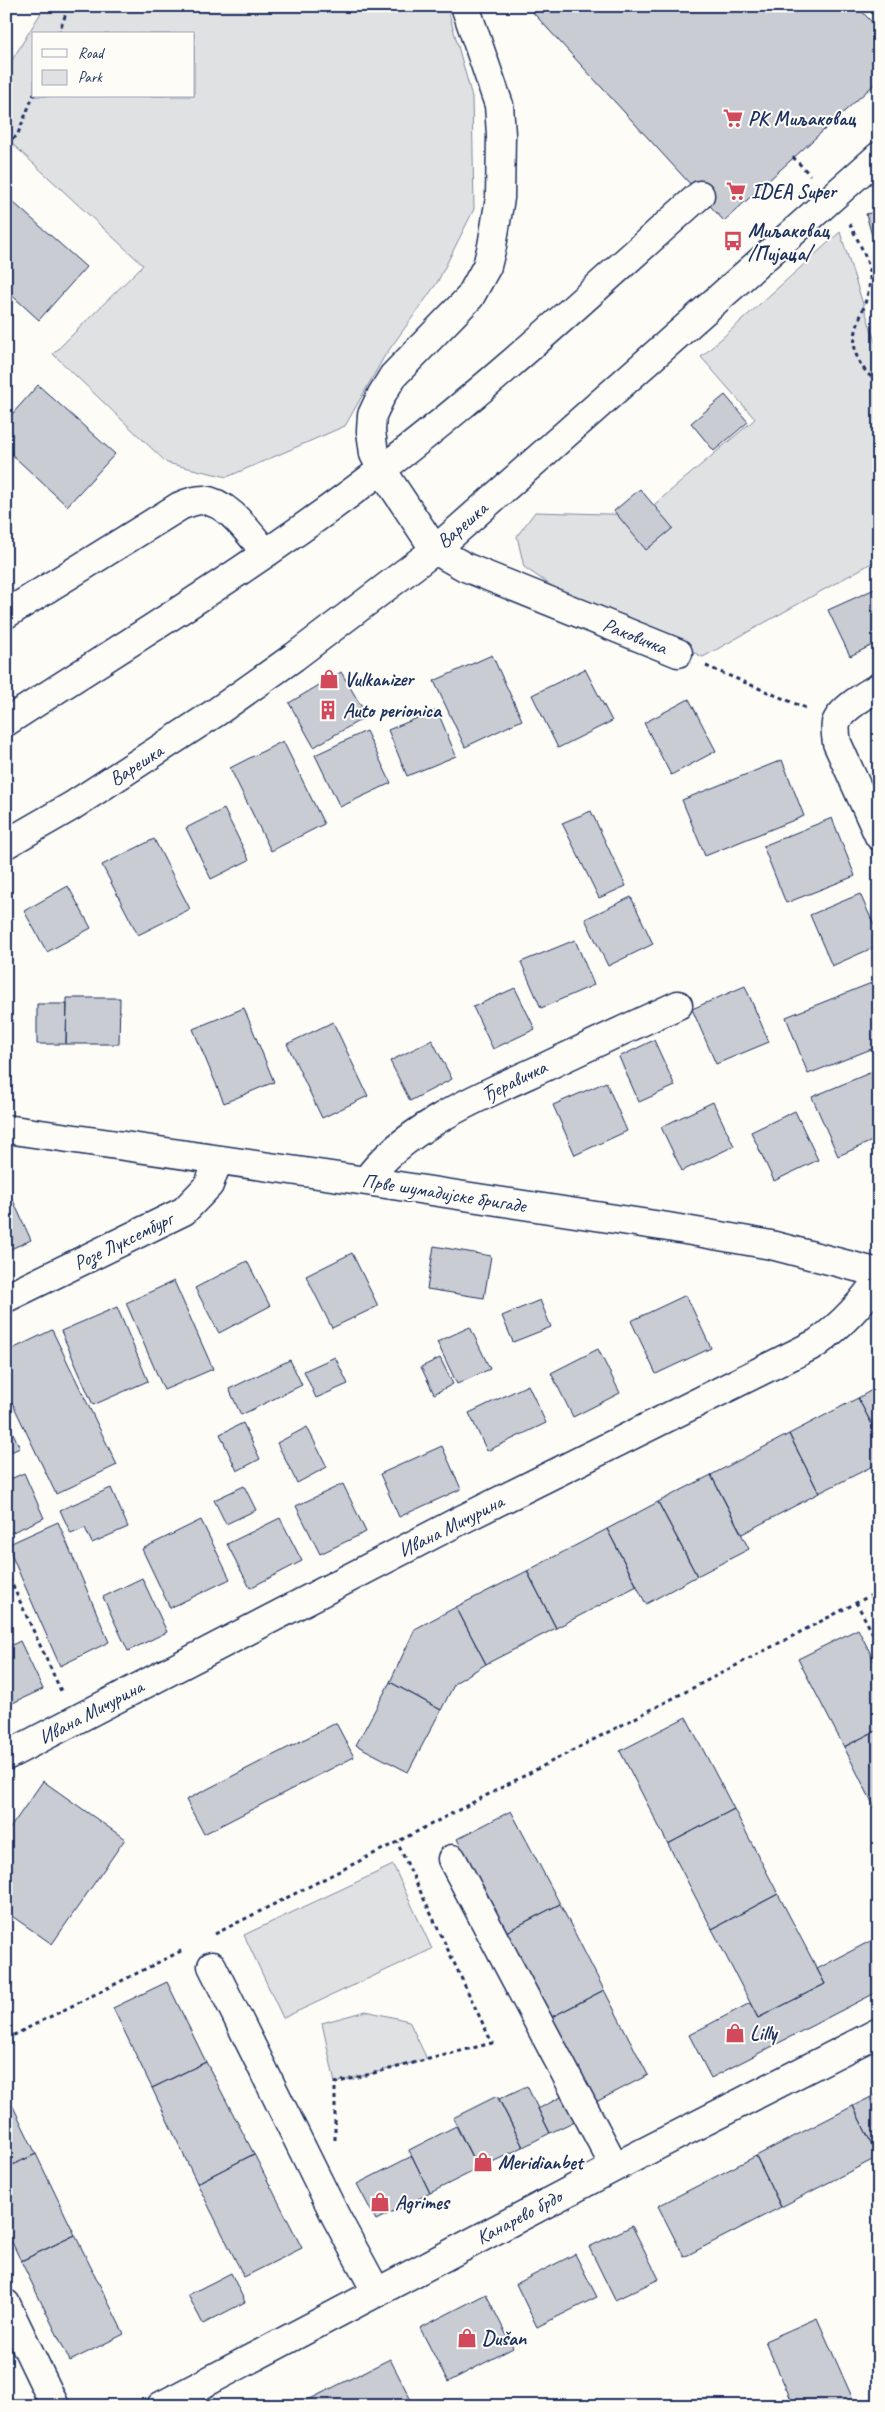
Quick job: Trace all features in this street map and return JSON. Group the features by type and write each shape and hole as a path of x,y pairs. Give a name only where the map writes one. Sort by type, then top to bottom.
{"street":[{"path":"434,550 382,470 374,454 371,432 372,415 382,394 405,361 470,297 487,266 497,224 502,167 499,105 465,6"},
{"name":"Варешка","path":"6,844 72,806 215,713 294,657 434,550 879,156"},
{"path":"6,722 266,553 382,470 502,370 700,195"},
{"path":"6,614 180,506 194,501 205,500 222,507 266,553"},
{"name":"Раковичка","path":"434,550 465,567 678,653"},
{"path":"879,687 852,705 836,722 836,743 879,836"},
{"name":"Ђеравичка","path":"366,1180 392,1150 420,1130 493,1090 678,1005"},
{"name":"Прве шумадијске бригаде","path":"6,1129 366,1180 771,1245 879,1273"},
{"name":"Розе Луксембург","path":"6,1298 184,1211 209,1185 218,1160"},
{"name":"Ивана Мичурина","path":"6,1756 459,1521 817,1343 834,1330 869,1293 879,1277"},
{"path":"452,1859 615,2167"},
{"path":"212,1966 336,2217 377,2293"},
{"name":"Канарево брдо","path":"160,2406 615,2167 879,2032"},
{"path":"6,2304 55,2406"}],"path":[{"path":"59,32 69,6"},
{"path":"6,143 17,136 32,98"},
{"path":"793,158 832,198 846,216 868,265 870,277 854,337 855,350 870,377 879,384"},
{"name":"Раковичка","path":"678,653 836,722"},
{"path":"6,1571 75,1721"},
{"path":"210,1936 397,1842 879,1591"},
{"path":"856,1602 879,1645"},
{"path":"335,2150 334,2083 492,2043 397,1842"},
{"path":"6,2039 184,1950"}],"green space":[{"path":"45,6 447,6 472,97 474,209 437,283 384,357 345,426 227,477 167,463 53,354 143,265 6,138 6,70"},
{"path":"840,232 879,354 879,559 703,657 556,589 524,567 517,536 535,512 642,515 755,419 701,357"},
{"path":"393,1865 432,1949 283,2018 244,1935"},
{"path":"366,2011 409,2021 427,2059 335,2083 322,2023"}],"building":[{"name":"РК Миљаковац","path":"527,6 857,6 879,30 879,80 724,221"},
{"path":"13,202 86,267 39,320 6,290 6,209"},
{"path":"879,211 879,261 866,214"},
{"path":"38,385 115,454 67,506 6,449 6,421"},
{"path":"725,395 748,422 714,451 691,423"},
{"path":"640,489 673,528 646,550 614,511"},
{"path":"879,587 879,642 850,656 828,610"},
{"path":"492,655 522,720 465,747 434,681"},
{"path":"585,669 612,721 558,748 532,695"},
{"name":"Auto perionica","path":"341,672 367,716 314,747 289,703"},
{"path":"689,699 716,751 671,775 644,723"},
{"path":"437,710 456,756 407,776 388,730"},
{"path":"366,731 391,783 340,807 315,755"},
{"path":"283,741 324,824 271,851 230,768"},
{"path":"782,760 804,816 705,856 682,800"},
{"path":"224,809 249,860 211,879 186,828"},
{"path":"591,811 626,886 599,898 562,823"},
{"path":"832,818 855,876 786,903 763,846"},
{"path":"154,839 190,909 138,935 102,865"},
{"path":"68,886 91,928 47,952 24,911"},
{"path":"860,894 879,936 879,945 832,966 810,915"},
{"path":"631,897 653,944 608,966 585,919"},
{"path":"575,940 594,985 541,1008 521,962"},
{"path":"879,980 879,1046 808,1074 786,1017"},
{"path":"745,986 769,1042 716,1064 692,1009"},
{"path":"515,988 535,1029 493,1049 473,1007"},
{"path":"67,998 120,998 119,1044 66,1044"},
{"path":"37,1004 67,1004 66,1044 37,1044"},
{"path":"244,1008 274,1082 224,1103 193,1029"},
{"path":"333,1022 368,1096 322,1118 287,1044"},
{"path":"432,1040 452,1079 410,1101 390,1061"},
{"path":"654,1040 675,1086 639,1102 619,1057"},
{"path":"879,1069 879,1138 838,1156 812,1097"},
{"path":"606,1082 627,1131 575,1155 553,1105"},
{"path":"713,1102 734,1146 682,1171 661,1127"},
{"path":"795,1111 818,1160 774,1181 751,1132"},
{"path":"12,1198 31,1240 6,1251 6,1200"},
{"path":"434,1246 491,1256 484,1298 427,1289"},
{"path":"352,1253 378,1306 332,1328 306,1276"},
{"path":"247,1261 270,1306 219,1333 195,1288"},
{"path":"174,1281 213,1369 164,1390 126,1303"},
{"path":"686,1295 711,1348 656,1374 631,1321"},
{"path":"540,1300 551,1327 513,1342 502,1316"},
{"path":"117,1307 148,1381 93,1405 61,1331"},
{"path":"470,1327 490,1369 457,1384 437,1342"},
{"path":"52,1330 117,1465 56,1494 6,1390 6,1352"},
{"path":"598,1349 620,1393 573,1417 551,1373"},
{"path":"335,1357 348,1384 316,1398 304,1371"},
{"path":"440,1358 453,1384 434,1394 421,1367"},
{"path":"290,1360 302,1385 241,1415 229,1389"},
{"path":"528,1385 546,1423 487,1451 469,1413"},
{"path":"879,1386 879,1438 858,1398"},
{"path":"858,1398 879,1438 879,1463 819,1493 789,1434"},
{"path":"6,1418 20,1448 6,1454"},
{"path":"243,1423 260,1459 237,1471 220,1434"},
{"path":"307,1427 327,1467 297,1483 277,1443"},
{"path":"789,1434 819,1493 742,1534 711,1475"},
{"path":"442,1446 461,1489 399,1517 380,1474"},
{"path":"24,1473 44,1518 6,1535 6,1481"},
{"path":"711,1475 749,1549 697,1576 658,1502"},
{"path":"343,1484 366,1532 320,1554 296,1506"},
{"path":"244,1486 256,1510 226,1524 214,1500"},
{"path":"111,1488 128,1527 92,1543 85,1528 71,1534 60,1510"},
{"path":"658,1502 697,1576 646,1604 607,1529"},
{"path":"280,1518 302,1561 250,1588 227,1544"},
{"path":"201,1520 230,1579 170,1608 142,1549"},
{"path":"58,1522 109,1642 60,1666 7,1545"},
{"path":"607,1529 637,1586 556,1628 527,1571"},
{"path":"527,1571 556,1628 486,1664 456,1607"},
{"path":"142,1578 167,1632 128,1651 103,1597"},
{"path":"456,1607 486,1664 455,1683 441,1710 390,1682 415,1629"},
{"path":"858,1629 879,1670 879,1729 844,1747 798,1659"},
{"path":"20,1641 43,1689 6,1706 6,1648"},
{"path":"390,1682 441,1710 408,1772 356,1745"},
{"path":"686,1717 734,1809 668,1844 620,1751"},
{"path":"336,1723 354,1757 204,1834 186,1800"},
{"path":"879,1729 879,1816 844,1747"},
{"path":"43,1781 125,1839 52,1944 6,1912 6,1834"},
{"path":"734,1809 778,1894 712,1929 668,1844"},
{"path":"511,1811 560,1904 506,1932 457,1839"},
{"path":"778,1894 825,1984 758,2018 712,1929"},
{"path":"560,1904 604,1990 550,2018 506,1932"},
{"path":"876,1938 879,1943 879,1991 711,2078 689,2035 750,2003 758,2018 825,1984 817,1969"},
{"path":"167,1982 206,2062 152,2088 113,2008"},
{"path":"604,1990 648,2075 594,2103 550,2018"},
{"path":"206,2062 254,2154 197,2183 152,2088"},
{"path":"527,2086 550,2133 523,2147 499,2099"},
{"path":"6,2092 36,2154 6,2168"},
{"path":"879,2093 879,2157 878,2157 853,2106"},
{"path":"497,2096 523,2147 478,2169 453,2118"},
{"path":"563,2096 575,2121 550,2133 538,2109"},
{"path":"853,2106 878,2157 781,2207 756,2156"},
{"path":"456,2126 478,2169 430,2193 409,2150"},
{"path":"36,2154 75,2235 21,2261 6,2230 6,2168"},
{"path":"254,2154 302,2248 244,2277 197,2183"},
{"path":"412,2156 430,2193 376,2220 357,2184"},
{"path":"756,2156 781,2207 684,2257 658,2206"},
{"path":"632,2226 659,2279 615,2300 589,2247"},
{"path":"75,2235 124,2334 70,2361 21,2261"},
{"path":"575,2254 597,2297 537,2327 516,2284"},
{"path":"231,2273 245,2302 203,2324 188,2295"},
{"name":"Dušan","path":"486,2294 513,2348 448,2382 420,2328"},
{"path":"817,2318 856,2406 794,2406 765,2341"},
{"path":"390,2359 414,2406 306,2406 304,2402"},
{"path":"6,2388 16,2406 6,2406"}],"place":[{"name":"РК Миљаковац","path":"733,118"},
{"name":"IDEA Super","path":"736,191"},
{"name":"Миљаковац /Пијаца/","path":"733,241"},
{"name":"Vulkanizer","path":"329,679"},
{"name":"Auto perionica","path":"328,710"},
{"name":"Lilly","path":"735,2033"},
{"name":"Meridianbet","path":"483,2162"},
{"name":"Agrimes","path":"380,2202"},
{"name":"Dušan","path":"467,2338"}]}
